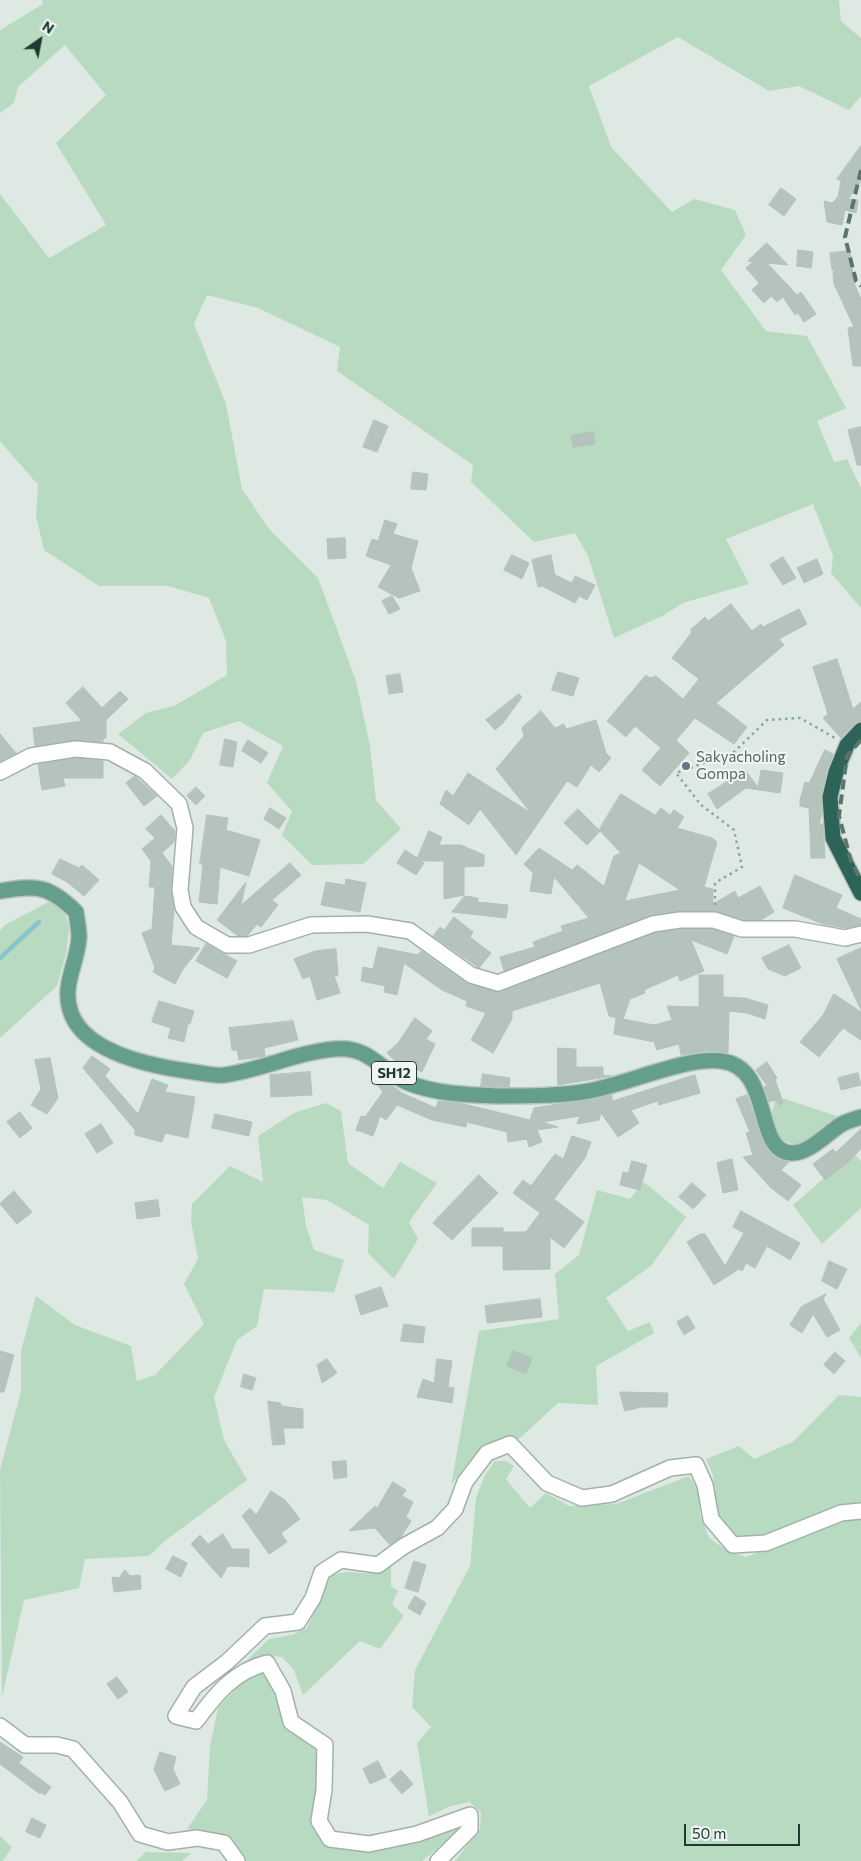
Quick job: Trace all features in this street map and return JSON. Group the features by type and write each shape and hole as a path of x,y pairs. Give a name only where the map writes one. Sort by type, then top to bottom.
{"highway":[{"path":"861,730 847,745 836,772 830,797 833,838 861,894"}],"main road":[{"name":"SH12","path":"0,891 26,887 44,889 56,894 76,912 79,938 67,992 70,1013 88,1037 122,1056 174,1069 220,1075 257,1070 305,1054 338,1048 359,1052 379,1061 404,1081 424,1088 500,1096 588,1091 693,1062 722,1061 742,1070 751,1081 759,1096 772,1141 779,1149 790,1153 802,1152 844,1123 861,1117"}],"street":[{"path":"0,772 31,756 75,749 110,752 145,771 179,804 185,828 180,890 183,907 196,927 227,945 249,945 311,925 367,924 410,931 471,975 498,984 653,924 680,920 714,920 742,928 795,929 845,938 861,934"},
{"path":"438,1861 470,1829 470,1814 417,1834 369,1844 330,1839 319,1821 324,1790 325,1745 291,1722 283,1691 267,1663 249,1667 216,1694 196,1721 176,1716 194,1687 227,1662 265,1626 298,1622 313,1598 322,1572 341,1560 378,1565 404,1546 437,1528 455,1509 465,1482 487,1453 510,1444 546,1483 582,1498 612,1494 670,1468 696,1465 705,1485 711,1519 733,1545 766,1543 841,1513 861,1511"},
{"path":"0,1726 26,1745 57,1745 73,1749 120,1802 140,1834 168,1842 197,1838 224,1843 237,1861"}],"path":[{"path":"714,920 715,883 742,867 734,830 701,805 676,773 734,752 767,720 800,718 847,745"}],"green space":[{"path":"42,0 839,0 841,21 861,38 861,96 849,110 799,86 769,91 678,37 589,86 611,147 672,212 694,199 735,210 746,235 721,270 766,331 807,336 846,408 817,421 834,462 847,459 861,488 861,608 831,573 833,556 813,504 726,539 749,584 683,603 664,615 614,638 588,556 575,533 534,542 471,482 473,465 337,371 340,347 258,308 207,295 194,324 226,404 242,489 269,529 318,578 356,681 370,746 376,800 401,829 363,864 312,865 282,835 292,811 267,783 283,746 239,721 203,733 190,760 172,779 118,734 146,713 174,706 227,675 226,641 209,598 168,586 99,586 44,550 36,516 38,485 0,441 0,194 49,258 106,225 56,143 106,95 65,45 18,87 14,103 0,113 0,30 43,4"},
{"path":"52,900 64,909 69,928 66,954 57,986 0,1038 0,930 5,925"},
{"path":"776,1096 843,1118 798,1146 782,1140 771,1117"},
{"path":"326,1103 341,1111 348,1163 383,1188 400,1162 437,1183 409,1222 418,1239 394,1279 368,1253 369,1225 327,1200 302,1197 306,1226 314,1250 344,1260 334,1292 264,1289 257,1326 237,1340 214,1397 224,1440 247,1480 166,1540 149,1556 85,1559 79,1588 24,1600 2,1697 0,1470 21,1391 21,1351 36,1296 75,1325 131,1346 137,1381 155,1375 204,1324 184,1284 198,1259 191,1221 192,1204 230,1166 263,1182 258,1136 294,1113"},
{"path":"853,1153 861,1161 861,1208 822,1244 793,1205"},
{"path":"644,1182 686,1217 651,1266 606,1298 628,1331 650,1322 654,1333 596,1366 598,1405 558,1403 519,1439 495,1441 486,1445 472,1458 451,1485 479,1331 559,1319 555,1274 579,1255 597,1190 630,1199"},
{"path":"861,1323 861,1358 849,1338"},
{"path":"839,1395 861,1397 861,1503 838,1506 799,1524 766,1535 735,1536 718,1518 713,1475 706,1459 739,1446 754,1459 794,1441"},
{"path":"495,1461 506,1461 514,1466 506,1479 530,1508 546,1493 569,1506 616,1504 689,1476 699,1492 700,1514 709,1538 728,1551 746,1557 844,1518 861,1517 861,1861 455,1861 480,1829 481,1812 469,1802 451,1806 429,1816 417,1743 431,1727 412,1707 415,1670 470,1566 476,1498 484,1477"},
{"path":"391,1566 391,1586 398,1591 392,1604 404,1616 380,1649 360,1641 303,1695 294,1670 282,1657 265,1655 243,1664 269,1639 292,1635 307,1628 331,1575 346,1572 365,1573"},
{"path":"264,1671 273,1686 280,1710 286,1721 315,1746 318,1778 313,1805 313,1818 314,1823 325,1834 341,1841 383,1843 427,1835 464,1824 422,1861 246,1861 221,1837 207,1832 187,1829 207,1800 210,1746 218,1708 240,1684"},
{"path":"0,1836 12,1847 3,1861 0,1861"},
{"path":"146,1852 192,1853 182,1861 136,1861"}],"building":[{"path":"861,146 861,181 848,199 858,200 856,213 845,210 842,225 827,222 824,201 832,203 838,197 841,181 837,179"},
{"path":"781,188 796,199 784,216 769,205"},
{"path":"767,243 788,265 767,263 797,295 801,292 816,314 804,322 798,313 795,315 783,297 777,302 771,296 764,303 752,290 759,283 746,268 753,262 748,261"},
{"path":"798,250 813,252 811,268 797,266"},
{"path":"850,251 854,283 861,299 861,366 853,366 848,328 854,327 834,284 833,272 835,270 832,270 830,253"},
{"path":"374,420 388,426 377,452 363,447"},
{"path":"861,427 861,465 857,465 848,430"},
{"path":"593,432 595,444 573,447 571,436"},
{"path":"413,472 428,474 426,490 411,489"},
{"path":"385,520 397,524 393,534 418,541 411,568 420,591 399,598 378,587 391,565 366,556 372,539 378,541"},
{"path":"345,538 346,558 328,559 327,539"},
{"path":"512,555 529,563 522,579 504,570"},
{"path":"551,555 555,575 572,583 575,576 595,585 587,600 579,596 575,603 542,586 538,587 532,560"},
{"path":"783,557 796,578 783,585 770,565"},
{"path":"817,559 823,574 804,583 797,568"},
{"path":"392,596 400,609 389,614 382,601"},
{"path":"731,604 752,631 761,624 763,627 799,609 807,624 779,639 784,645 716,703 747,727 734,744 695,718 676,740 689,753 660,786 642,770 661,748 635,726 626,737 607,721 646,675 650,678 656,676 683,699 699,679 672,658 692,632 690,630 705,617 708,621"},
{"path":"837,659 853,709 861,702 861,721 854,724 841,738 823,718 828,714 813,667"},
{"path":"558,672 579,678 573,696 552,690"},
{"path":"400,674 403,692 389,694 386,676"},
{"path":"83,687 102,708 120,691 128,699 106,720 106,738 103,738 103,742 74,740 35,746 33,728 82,721 66,703"},
{"path":"519,694 522,697 503,723 495,730 486,720"},
{"path":"541,711 555,728 564,724 566,729 596,720 606,753 611,758 599,772 591,765 577,787 567,781 516,855 480,809 469,825 440,804 446,790 453,796 468,773 531,813 496,769 524,736 522,728"},
{"path":"0,734 16,753 0,761"},
{"path":"225,739 237,742 233,767 220,765"},
{"path":"248,740 268,753 261,763 242,751"},
{"path":"825,750 833,754 821,797 822,813 819,824 823,824 825,858 811,858 809,808 800,806 800,800 805,782 809,783"},
{"path":"75,758 103,761 103,778 63,778 65,786 42,790 38,764"},
{"path":"745,770 758,787 761,770 783,773 780,793 746,788 717,809 708,794"},
{"path":"135,776 157,796 144,806 126,783"},
{"path":"196,787 205,796 196,805 187,796"},
{"path":"621,794 655,815 661,808 670,815 674,810 684,817 677,828 712,838 717,842 704,887 713,889 713,904 735,891 738,898 760,886 774,912 761,920 743,920 714,911 680,911 651,915 504,971 500,957 535,947 533,942 563,931 561,926 589,918 554,877 551,894 530,891 533,873 524,864 539,848 572,870 577,865 604,886 614,856 621,853 599,830","holes":["639,863 680,890 625,901"]},
{"path":"270,808 286,818 279,829 264,819"},
{"path":"578,809 600,831 587,845 564,823"},
{"path":"161,815 175,831 174,842 162,853 172,866 171,889 174,908 171,945 200,948 183,969 175,984 153,972 155,968 142,933 152,929 155,887 149,887 151,861 142,849 155,838 146,829"},
{"path":"207,815 228,818 226,830 260,840 249,876 220,867 217,904 199,902 203,864 200,864"},
{"path":"429,831 442,837 439,845 461,845 484,855 484,866 464,867 464,895 444,899 444,861 421,861 424,863 416,875 397,863 405,850 417,858"},
{"path":"60,859 79,868 82,865 99,880 84,896 67,882 52,874"},
{"path":"290,863 301,875 272,900 278,905 261,927 257,924 248,935 238,936 217,920 246,882 241,905"},
{"path":"795,875 842,895 836,908 861,919 861,925 845,928 823,924 783,908"},
{"path":"346,879 366,883 360,912 321,905 326,882 345,885"},
{"path":"465,896 478,898 478,902 508,905 506,918 452,912"},
{"path":"454,917 473,932 470,937 491,953 479,968 433,936 440,927 444,930"},
{"path":"681,929 713,929 734,936 727,954 691,940 704,971 680,981 678,975 644,990 645,993 630,999 623,1019 654,1025 672,1020 667,1006 699,1007 699,975 723,975 723,997 745,998 768,1005 765,1019 747,1013 729,1011 728,1054 706,1051 681,1055 679,1044 657,1050 654,1042 614,1034 616,1018 621,1019 609,1016 600,983 512,1011 512,1019 493,1053 471,1040 486,1013 466,1006 467,1001 442,990 404,963 397,995 384,992 385,986 361,981 363,967 373,969 378,947 418,955 421,951 466,983 501,992 655,933"},
{"path":"206,944 237,961 227,978 196,961"},
{"path":"789,945 801,968 785,976 768,969 762,958"},
{"path":"861,948 861,1010 837,959"},
{"path":"336,949 338,976 334,975 340,993 317,1000 310,976 303,979 294,959 315,951"},
{"path":"834,994 861,1012 861,1040 843,1028 819,1057 800,1042 823,1015"},
{"path":"159,1001 194,1011 190,1024 188,1023 184,1042 168,1038 171,1028 152,1022"},
{"path":"415,1018 432,1031 426,1039 435,1044 422,1072 403,1064 400,1066 387,1053 398,1043"},
{"path":"293,1021 298,1040 264,1048 265,1056 239,1060 237,1050 232,1050 229,1028"},
{"path":"558,1048 576,1049 576,1067 603,1067 603,1075 612,1076 558,1085"},
{"path":"92,1056 110,1069 105,1076 138,1114 152,1079 168,1085 165,1092 195,1097 188,1138 165,1133 162,1142 135,1135 135,1130 83,1068"},
{"path":"50,1058 58,1098 47,1114 31,1105 41,1089 35,1060"},
{"path":"767,1062 777,1078 775,1079 783,1103 779,1105 776,1100 769,1102 764,1087 767,1086 756,1070"},
{"path":"310,1072 312,1095 271,1097 270,1075"},
{"path":"858,1073 861,1085 841,1090 838,1078"},
{"path":"483,1074 510,1078 509,1087 481,1086"},
{"path":"695,1075 700,1093 659,1105 658,1101 631,1110 639,1123 618,1137 601,1113 599,1120 577,1124 580,1116 542,1122 558,1127 537,1130 542,1142 529,1147 527,1139 508,1142 507,1132 467,1122 466,1127 432,1120 397,1105 386,1120 380,1116 373,1136 356,1130 361,1116 365,1117 383,1092 375,1082 381,1077 402,1093 436,1108 438,1101 460,1103 530,1120 534,1108 612,1095 612,1101"},
{"path":"747,1095 764,1144 776,1157 789,1162 781,1170 801,1185 788,1201 770,1187 743,1157 753,1155 746,1133 750,1132 736,1099"},
{"path":"20,1112 32,1128 20,1138 7,1122"},
{"path":"215,1114 252,1122 249,1136 212,1128"},
{"path":"101,1124 113,1143 97,1153 85,1134"},
{"path":"861,1129 861,1149 845,1165 825,1180 813,1164 833,1149 836,1152"},
{"path":"572,1136 591,1142 585,1158 554,1199 584,1222 564,1248 550,1237 550,1269 503,1270 503,1246 472,1246 472,1228 503,1228 503,1232 526,1232 540,1213 513,1193 523,1180 531,1186 555,1154 563,1159"},
{"path":"732,1159 738,1190 723,1193 717,1163"},
{"path":"632,1161 647,1165 640,1190 620,1185 623,1172 628,1173"},
{"path":"479,1175 498,1193 452,1240 433,1223"},
{"path":"692,1183 706,1195 693,1209 679,1197"},
{"path":"14,1191 32,1212 17,1224 0,1204"},
{"path":"158,1200 160,1216 137,1219 135,1203"},
{"path":"741,1211 800,1243 790,1260 767,1246 755,1268 746,1263 742,1271 739,1269 714,1285 687,1242 700,1234 705,1234 725,1266 744,1233 733,1227"},
{"path":"829,1261 847,1269 837,1289 822,1281"},
{"path":"381,1287 388,1306 361,1315 355,1296"},
{"path":"826,1294 823,1299 840,1330 827,1337 813,1314 802,1333 790,1325 801,1307"},
{"path":"540,1299 542,1317 487,1323 485,1306"},
{"path":"688,1316 695,1328 684,1335 677,1322"},
{"path":"404,1324 425,1327 423,1343 401,1341"},
{"path":"0,1351 14,1355 4,1392 0,1392"},
{"path":"513,1351 532,1358 526,1374 507,1366"},
{"path":"835,1352 845,1361 834,1374 824,1365"},
{"path":"327,1359 337,1373 322,1383 317,1365"},
{"path":"437,1359 452,1361 448,1387 454,1388 452,1403 417,1397 423,1379 434,1383"},
{"path":"244,1374 256,1378 252,1390 241,1387"},
{"path":"620,1392 668,1393 667,1407 642,1407 625,1411"},
{"path":"268,1401 280,1403 282,1406 303,1409 303,1428 283,1428 285,1444 273,1445"},
{"path":"346,1461 347,1477 334,1479 332,1462"},
{"path":"393,1482 406,1490 402,1496 413,1502 406,1517 411,1521 401,1537 390,1545 375,1528 349,1531 375,1506 377,1508"},
{"path":"271,1491 285,1500 300,1519 281,1533 287,1542 269,1554 242,1516 250,1508 256,1515"},
{"path":"223,1534 232,1549 249,1549 249,1567 228,1566 221,1578 191,1544 200,1535 208,1544"},
{"path":"173,1556 187,1563 181,1577 166,1569"},
{"path":"414,1561 426,1565 418,1592 405,1588"},
{"path":"125,1570 130,1576 140,1575 141,1589 114,1592 112,1577 119,1578"},
{"path":"415,1596 426,1603 420,1615 408,1608"},
{"path":"117,1677 128,1692 118,1699 107,1684"},
{"path":"0,1742 23,1757 19,1763 51,1787 45,1795 41,1792 40,1794 0,1764"},
{"path":"160,1752 176,1757 173,1769 180,1784 165,1791 154,1770"},
{"path":"378,1761 386,1777 370,1784 363,1769"},
{"path":"401,1770 413,1784 402,1794 390,1780"},
{"path":"32,1818 46,1825 40,1838 26,1832"}],"waterway":[{"path":"0,958 39,922"}],"railway":[{"path":"861,170 845,237 856,281 861,286"},
{"path":"861,740 847,756 839,816 851,861 861,880"}],"place":[{"name":"Sakyacholing Gompa","path":"686,766"}]}
